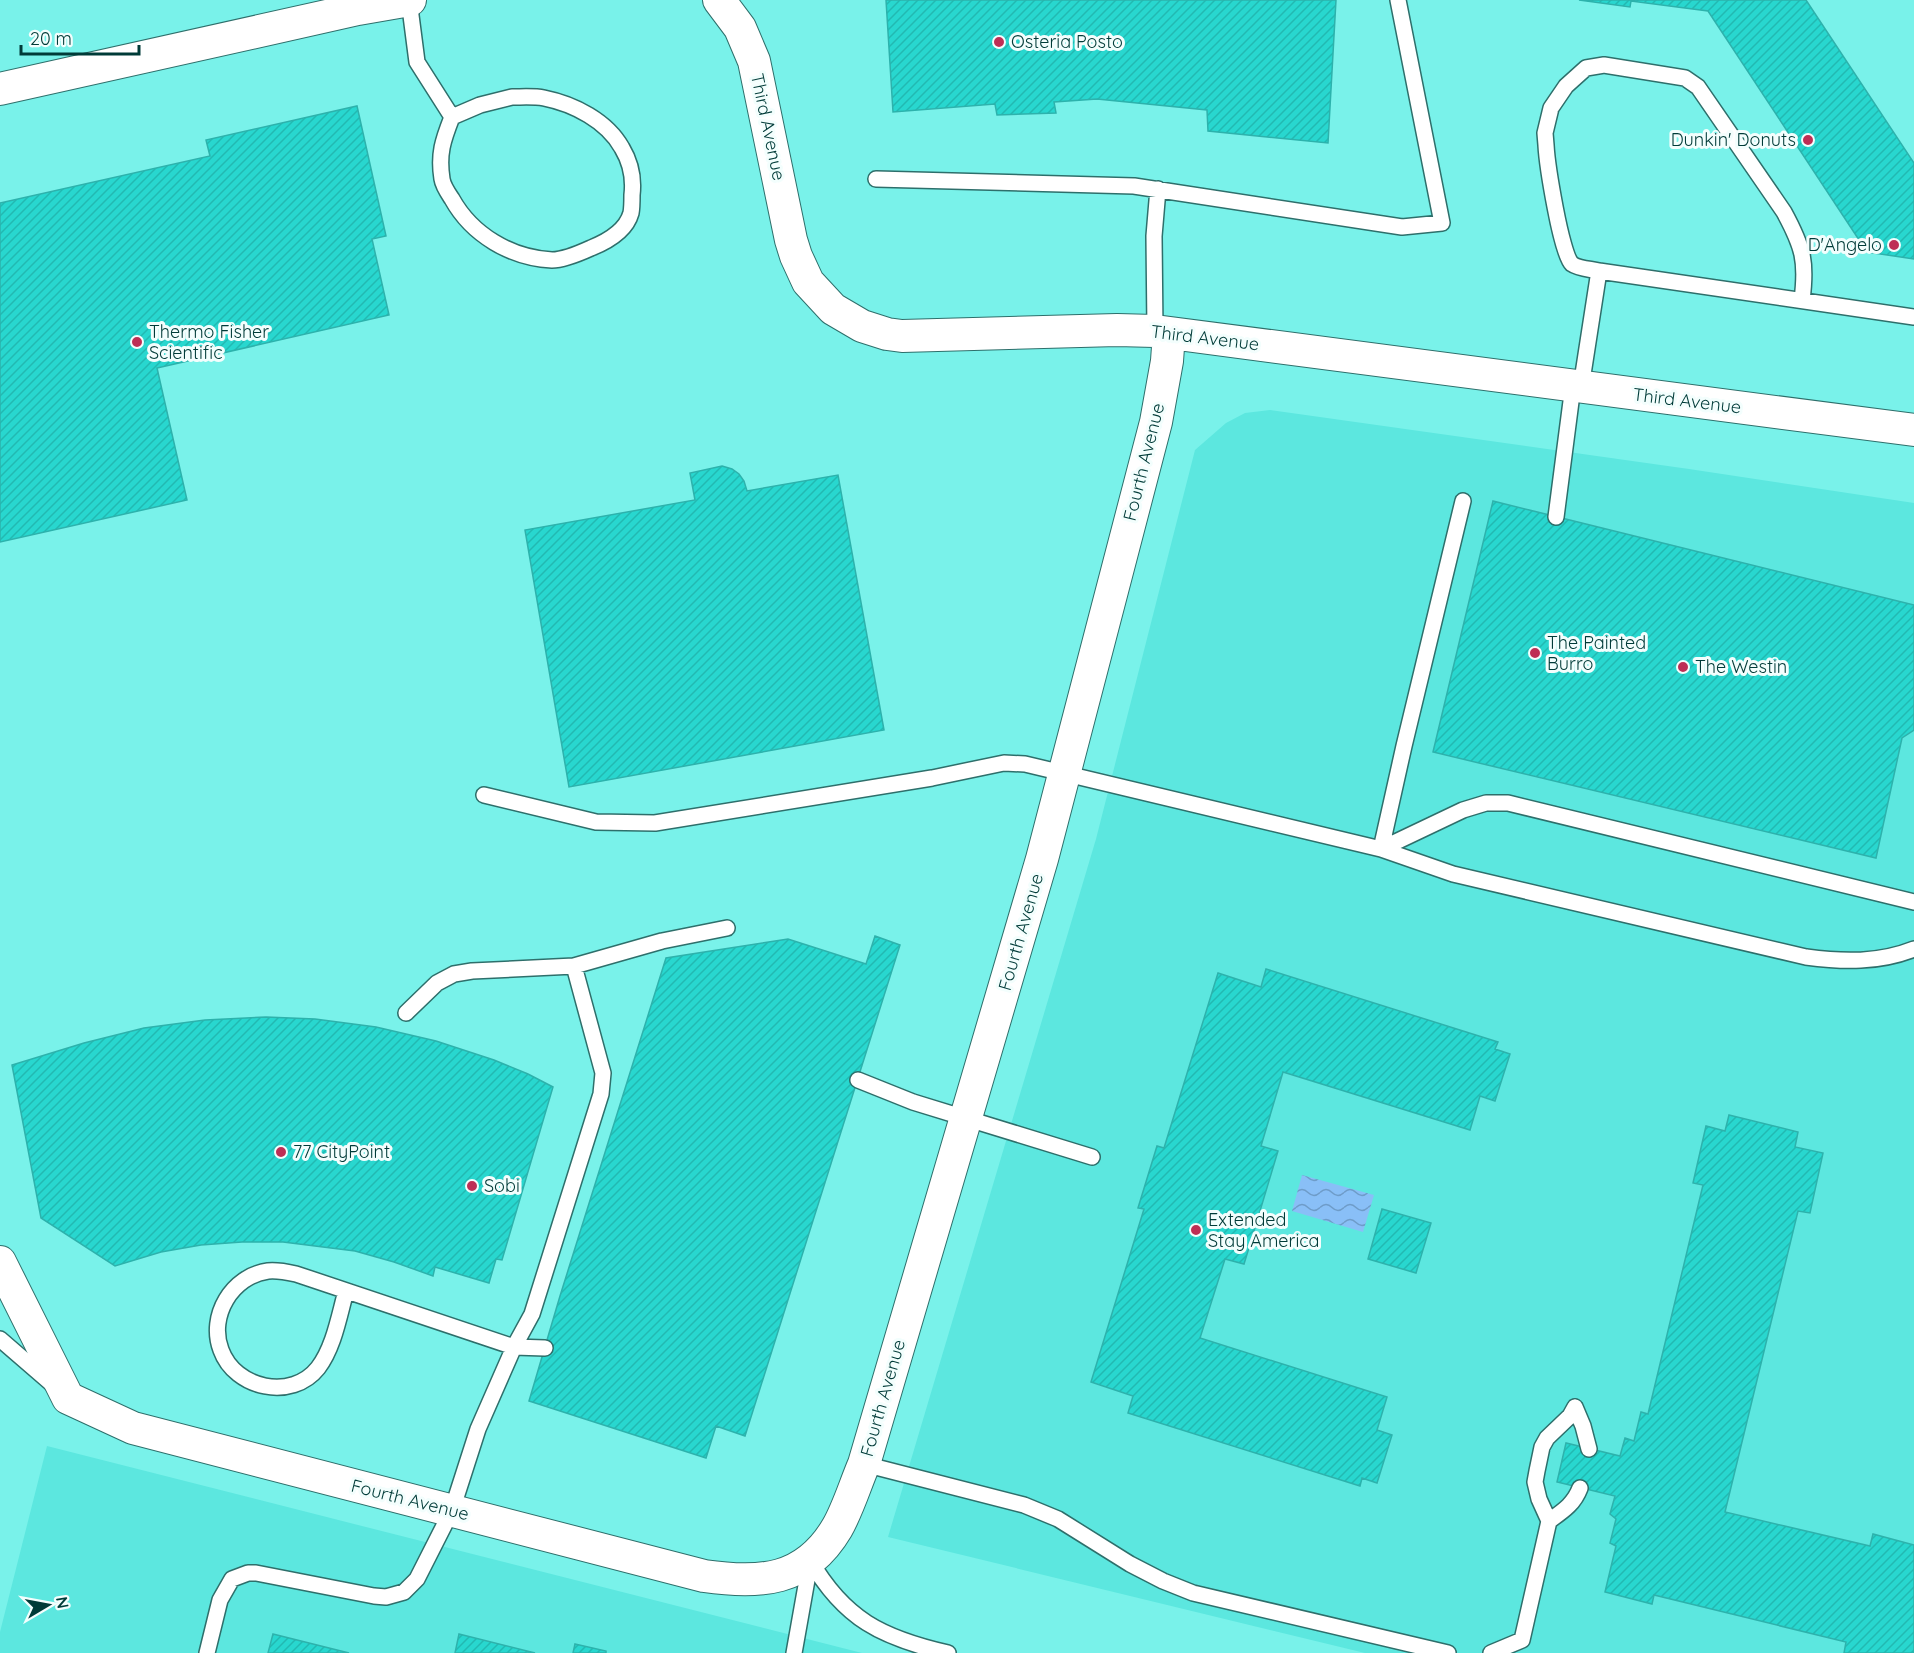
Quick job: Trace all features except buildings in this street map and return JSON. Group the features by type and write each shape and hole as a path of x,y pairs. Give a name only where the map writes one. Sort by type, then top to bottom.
{"street":[{"path":"0,89 358,9 409,0"},
{"name":"Third Avenue","path":"718,0 740,28 754,61 791,240 808,282 832,309 868,329 902,336 1088,330 1162,332 1914,430"},
{"name":"Fourth Avenue","path":"68,1398 133,1428 704,1576 736,1581 761,1580 780,1576 810,1560 827,1543 838,1526 864,1464 1026,918 1156,422 1167,361 1162,332"},
{"path":"0,1262 68,1398"}],"lane":[{"path":"409,0 417,62 452,117"},
{"path":"876,179 1113,185 1158,189 1402,227 1442,223 1398,0"},
{"path":"1802,300 1804,260 1794,229 1698,87 1685,78 1604,65 1586,68 1566,86 1551,108 1545,133 1547,164 1566,253 1577,267 1914,317"},
{"path":"512,97 542,98 564,104 591,117 616,136 628,158 634,181 631,215 609,240 582,252 554,260 525,256 496,244 474,228 458,211 442,181 441,146 452,117 480,105 512,97"},
{"path":"1158,189 1154,236 1162,332"},
{"path":"1556,517 1577,386 1599,271"},
{"path":"1381,849 1406,735 1463,501"},
{"path":"484,795 575,818 607,823 655,823 1004,763 1025,764 1381,849 1453,874 1806,957 1854,962 1914,949"},
{"path":"1381,849 1463,810 1486,802 1508,803 1914,902"},
{"path":"406,1013 437,983 454,974 472,970 574,966 662,941 727,927"},
{"path":"207,1653 220,1600 232,1579 248,1573 374,1596 404,1592 417,1579 452,1510 478,1429 531,1314 603,1083 601,1063 574,966"},
{"path":"858,1080 913,1102 1092,1157"},
{"path":"346,1291 327,1354 310,1377 297,1385 272,1389 245,1379 235,1372 221,1351 218,1336 220,1310 227,1296 238,1284 268,1271 282,1271 346,1291 514,1347 545,1348"},
{"path":"0,1339 68,1398"},
{"path":"1491,1653 1522,1640 1549,1521 1539,1499 1535,1482 1542,1446 1547,1438 1570,1416 1575,1407 1584,1426 1589,1449"},
{"path":"864,1464 1024,1505 1058,1519 1147,1573 1193,1593 1448,1653"},
{"path":"1549,1521 1567,1508 1577,1496 1580,1488"},
{"path":"794,1653 810,1560"},
{"path":"810,1560 822,1580 850,1612 888,1633 948,1653"}],"shaded area":[{"path":"1270,410 1914,503 1914,1653 1365,1653 888,1537 1096,839 1195,450 1226,423 1245,413"},
{"path":"47,1446 862,1653 0,1653 0,1632"}],"water":[{"path":"1302,1175 1374,1195 1363,1232 1292,1211"}],"place":[{"name":"Osteria Posto","path":"999,42"},
{"name":"Dunkin' Donuts","path":"1808,140"},
{"name":"D'Angelo","path":"1894,245"},
{"name":"Thermo Fisher Scientific","path":"137,342"},
{"name":"The Painted Burro","path":"1535,653"},
{"name":"The Westin","path":"1683,667"},
{"name":"77 CityPoint","path":"281,1152"},
{"name":"Sobi","path":"472,1186"},
{"name":"Extended Stay America","path":"1196,1230"}]}
